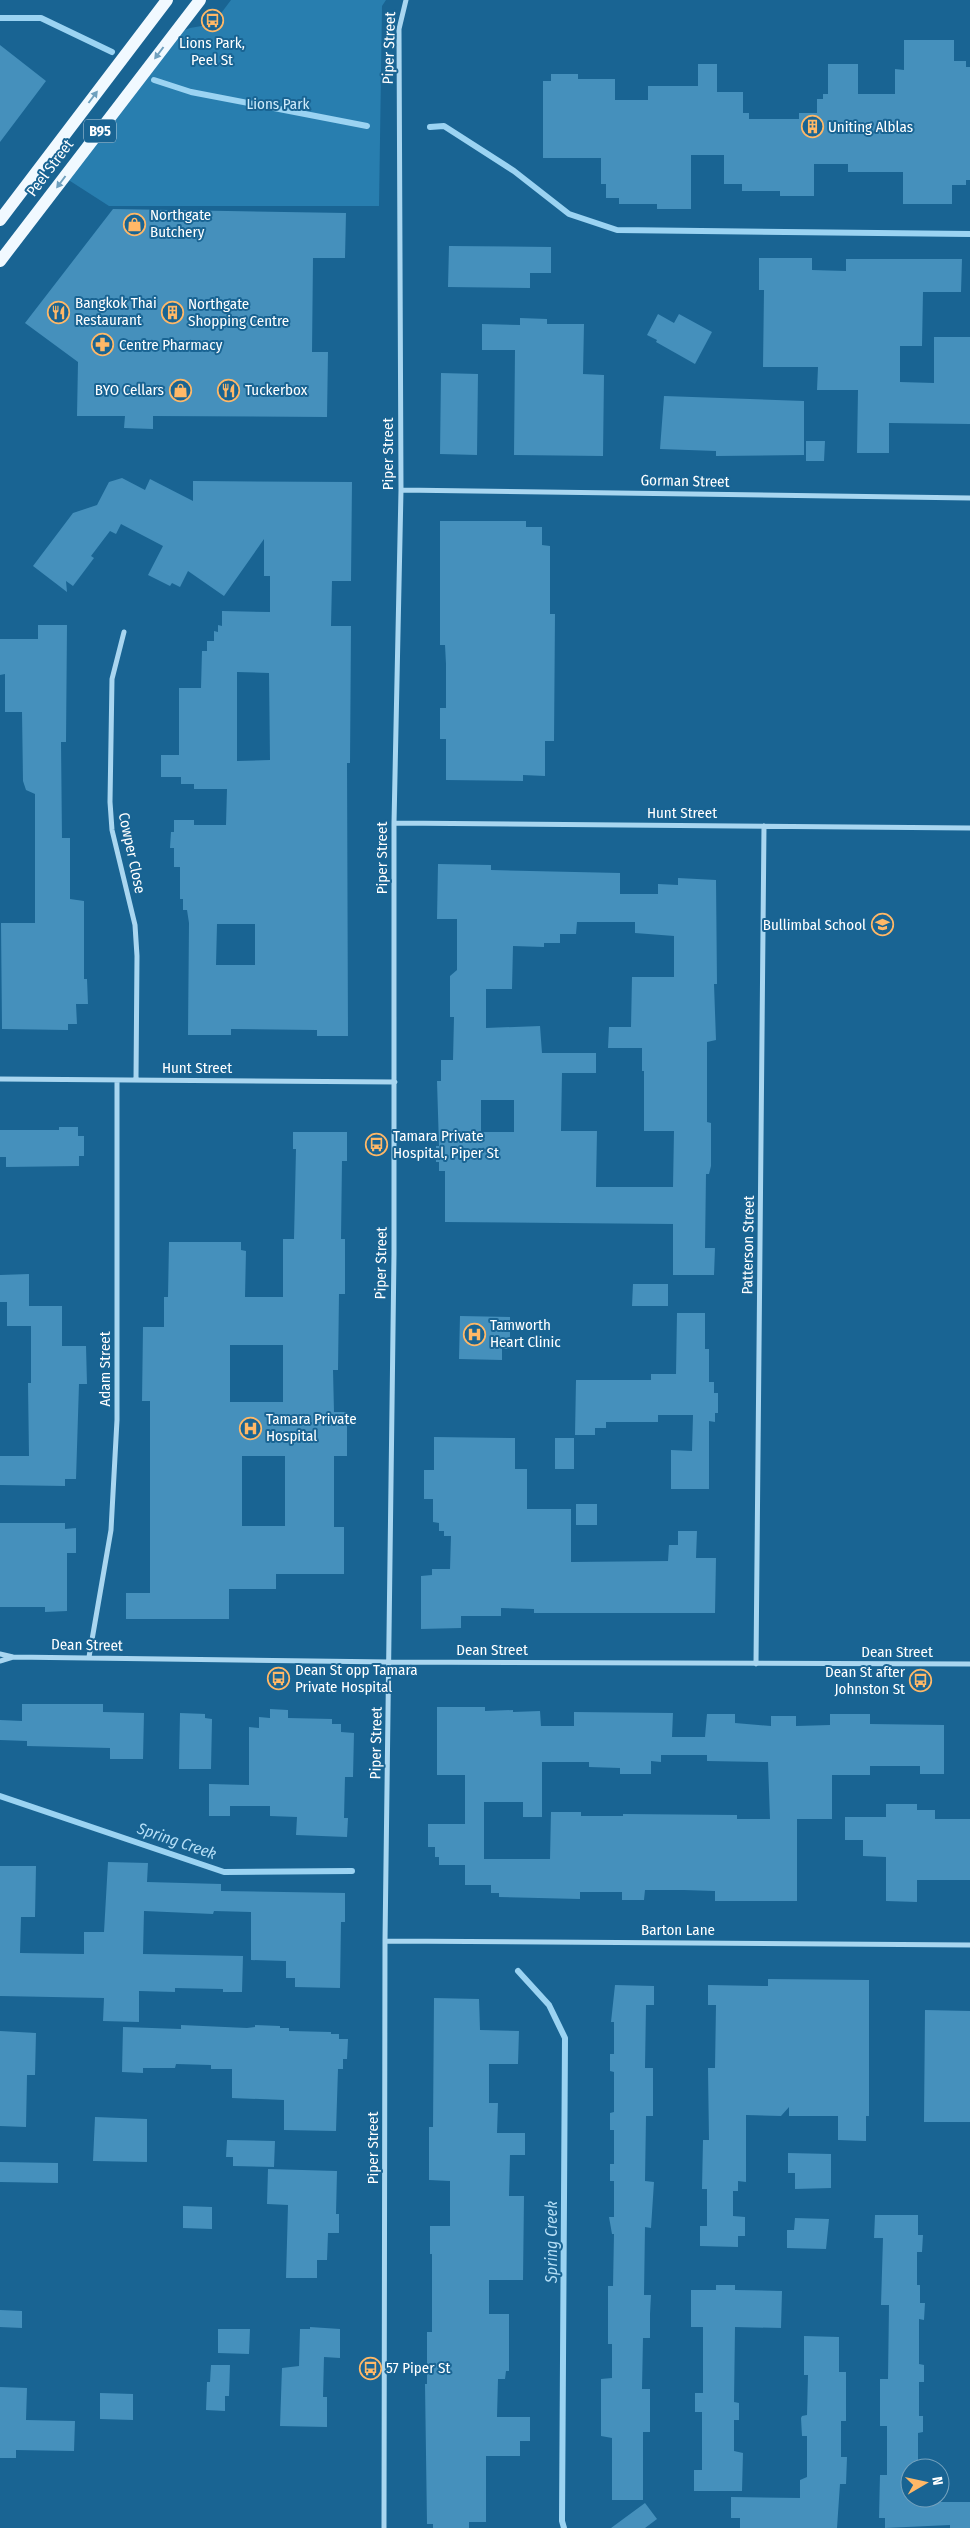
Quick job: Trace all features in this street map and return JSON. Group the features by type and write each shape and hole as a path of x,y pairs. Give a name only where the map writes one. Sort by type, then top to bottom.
{"main road":[{"name":"Peel Street","path":"0,220 167,0"},
{"name":"Peel Street","path":"0,261 200,0"}],"street":[{"name":"Piper Street","path":"384,2528 386,1941 395,1082 394,823 401,490 399,29 406,0"},
{"name":"Gorman Street","path":"401,490 970,498"},
{"name":"Cowper Close","path":"124,632 112,679 110,802 112,830 135,925 137,956 136,1080"},
{"name":"Hunt Street","path":"394,823 970,828"},
{"name":"Patterson Street","path":"756,1664 764,826"},
{"name":"Hunt Street","path":"0,1079 395,1082"},
{"name":"Adam Street","path":"89,1657 111,1530 117,1420 118,1080"},
{"name":"Dean Street","path":"0,1654 13,1657 389,1662 970,1664"},
{"name":"Dean Street","path":"0,1661 13,1657"},
{"name":"Barton Lane","path":"386,1941 970,1945"}],"green space":[{"name":"Lions Park","path":"231,0 386,0 382,6 379,206 109,206 67,179 179,32 213,24"}],"building":[{"name":"Uniting Alblas","path":"904,40 954,40 954,61 966,61 966,67 970,67 970,180 966,180 966,185 952,185 952,204 903,204 903,172 848,172 848,164 814,164 814,196 780,196 780,191 742,191 742,184 724,184 724,155 691,155 691,209 657,209 657,204 619,204 619,198 606,198 606,184 601,184 601,158 543,158 543,81 551,81 551,74 578,74 578,79 615,79 615,100 648,100 648,86 698,86 698,64 717,64 717,92 743,92 743,113 749,113 749,119 799,119 799,113 817,113 817,99 823,99 823,94 828,94 828,64 858,64 858,94 895,94 895,69 904,70"},
{"path":"0,45 46,81 0,142"},
{"name":"Northgate Shopping Centre","path":"113,209 346,213 345,258 313,258 312,352 328,352 327,417 153,416 153,429 124,428 125,416 77,416 78,362 25,323"},
{"path":"449,246 551,247 551,273 530,273 530,288 448,287"},
{"path":"759,258 812,258 812,270 846,271 846,259 962,259 961,292 923,292 922,346 900,346 900,382 934,383 934,337 970,337 970,424 889,423 889,453 857,453 858,390 817,390 818,367 763,367 764,290 759,290"},
{"path":"658,314 674,323 679,314 712,332 695,364 647,335"},
{"path":"520,318 547,319 547,324 584,324 583,374 604,375 603,456 514,455 515,350 482,350 482,324 520,325"},
{"path":"441,373 478,374 477,455 440,454"},
{"path":"664,396 804,401 804,455 716,456 716,451 660,449"},
{"path":"806,441 825,441 824,461 806,461"},
{"path":"122,478 145,490 150,479 193,501 193,481 352,482 351,581 332,581 331,626 351,626 350,763 347,763 348,1036 317,1036 317,1030 231,1029 231,1035 188,1035 189,923 187,910 183,910 183,899 180,899 180,867 174,867 174,848 170,848 171,832 174,832 174,820 194,820 194,825 226,825 227,789 194,789 194,784 181,784 181,777 161,777 161,755 179,755 179,688 201,688 202,651 207,651 207,641 214,641 214,631 218,632 218,625 222,626 222,611 270,612 270,576 264,576 264,539 224,596 188,571 180,587 172,583 170,586 148,575 163,546 121,524 116,534 110,531 91,556 94,558 73,586 66,581 67,592 33,566 73,513 97,505 109,482","holes":["237,672 269,673 270,760 237,761","217,924 255,924 255,965 216,965"]},
{"path":"440,521 526,521 526,527 542,527 542,545 550,546 550,614 555,614 554,741 545,741 545,776 523,775 523,781 446,780 446,739 440,739 440,708 446,708 446,664 445,645 440,645"},
{"path":"38,625 67,625 66,742 61,742 62,838 70,838 70,899 84,901 84,979 87,979 88,1004 76,1004 77,1024 68,1024 68,1030 2,1029 1,923 35,923 35,794 26,790 23,781 22,712 5,712 5,674 0,675 0,639 38,639"},
{"path":"438,864 491,865 491,870 620,873 620,894 658,894 658,884 678,885 678,878 716,880 717,984 714,984 716,1040 707,1042 707,1122 711,1123 711,1166 709,1174 706,1174 705,1248 715,1248 714,1275 673,1275 673,1224 445,1222 445,1171 439,1171 439,1162 436,1162 436,1146 439,1146 437,1081 441,1081 441,1060 453,1060 454,1017 450,1017 450,976 457,970 457,919 437,919","holes":["577,922 635,922 635,933 674,936 674,977 632,977 631,1027 609,1027 608,1048 642,1048 644,1131 674,1131 673,1187 596,1187 597,1131 561,1131 562,1073 596,1073 596,1053 542,1053 540,1026 486,1028 486,989 512,989 513,946 544,947 544,943 560,943 560,934 576,934","481,1100 514,1100 514,1132 481,1132"]},
{"path":"59,1127 78,1127 78,1136 84,1136 84,1156 79,1156 79,1166 6,1167 6,1157 0,1157 0,1130 59,1130"},
{"name":"Tamara Private Hospital","path":"293,1132 347,1132 347,1161 342,1161 341,1239 345,1239 345,1294 339,1294 338,1370 333,1370 334,1412 347,1412 347,1456 334,1456 334,1527 344,1527 344,1574 276,1574 276,1589 229,1589 229,1619 126,1619 126,1593 150,1593 150,1401 142,1401 143,1327 164,1327 164,1297 168,1297 169,1242 241,1242 241,1250 246,1251 245,1297 283,1297 283,1239 294,1239 296,1149 293,1149","holes":["230,1345 283,1345 283,1402 230,1402","242,1456 285,1456 285,1526 242,1526"]},
{"path":"29,1274 29,1306 62,1306 62,1346 86,1346 87,1384 79,1384 76,1479 65,1479 65,1486 0,1485 0,1456 29,1456 28,1383 31,1383 31,1326 7,1326 7,1302 0,1302 0,1275"},
{"path":"633,1284 668,1284 668,1306 632,1306"},
{"path":"677,1313 705,1313 705,1349 709,1349 709,1382 714,1382 714,1393 718,1393 718,1413 715,1413 715,1422 709,1421 709,1489 671,1489 671,1450 692,1451 693,1415 658,1415 658,1422 606,1422 606,1428 595,1428 595,1435 575,1435 576,1380 651,1380 651,1374 676,1374"},
{"path":"460,1316 510,1317 510,1349 502,1349 502,1360 459,1359"},
{"path":"434,1437 515,1438 515,1469 527,1469 527,1509 571,1509 571,1562 668,1561 669,1545 678,1545 678,1531 697,1531 696,1558 716,1558 715,1613 534,1613 534,1609 501,1608 501,1616 461,1616 461,1628 421,1629 421,1576 432,1575 432,1569 450,1569 451,1536 444,1536 444,1531 439,1531 439,1523 433,1522 433,1499 424,1499 424,1470 434,1470"},
{"path":"555,1438 574,1438 574,1469 555,1469"},
{"path":"576,1504 597,1504 597,1525 576,1525"},
{"path":"0,1523 65,1523 65,1529 76,1528 76,1553 67,1553 67,1611 45,1612 45,1607 0,1607"},
{"path":"22,1704 103,1704 103,1712 144,1713 143,1759 110,1759 110,1748 27,1746 27,1741 0,1740 0,1720 22,1721"},
{"path":"437,1707 485,1707 485,1711 540,1711 541,1726 574,1726 574,1712 673,1713 672,1737 705,1737 707,1714 735,1714 735,1723 771,1726 771,1716 796,1716 796,1726 830,1725 830,1714 870,1714 870,1724 944,1725 944,1774 920,1774 920,1766 870,1766 870,1775 832,1775 832,1819 797,1819 797,1901 715,1901 715,1891 684,1890 645,1890 644,1900 622,1900 622,1892 580,1892 580,1899 499,1897 499,1893 491,1893 491,1885 465,1885 465,1865 439,1865 439,1857 435,1857 435,1847 428,1847 428,1824 465,1824 465,1775 437,1775","holes":["661,1755 707,1755 707,1761 768,1762 770,1819 737,1819 737,1815 623,1814 623,1816 581,1816 581,1812 551,1812 550,1859 484,1859 484,1802 523,1802 523,1817 542,1817 542,1762 589,1762 589,1767 620,1768 620,1774 651,1774 651,1761 661,1762"]},
{"path":"270,1709 288,1710 288,1718 332,1719 332,1724 341,1724 341,1732 354,1733 353,1777 345,1777 344,1818 348,1818 347,1837 296,1835 297,1817 270,1816 270,1806 230,1806 230,1816 209,1816 209,1784 249,1785 249,1727 259,1728 259,1717 270,1718"},
{"path":"180,1713 205,1714 205,1718 212,1719 211,1769 179,1769"},
{"path":"886,1804 917,1804 917,1810 935,1810 935,1819 970,1819 970,1880 917,1880 917,1902 886,1901 886,1857 863,1856 863,1840 845,1840 845,1817 886,1817"},
{"path":"108,1862 148,1863 147,1882 221,1884 221,1891 345,1893 345,1922 341,1922 340,1988 295,1987 295,1978 286,1978 286,1961 251,1960 251,1912 214,1911 213,1914 144,1911 143,1954 243,1956 242,1992 223,1992 223,1989 175,1988 175,1992 139,1991 139,2022 103,2021 104,1998 0,1996 0,1866 36,1866 35,1917 21,1917 20,1953 84,1954 84,1932 104,1932"},
{"path":"768,1979 869,1980 869,2116 866,2116 866,2141 838,2140 838,2116 789,2116 789,2107 781,2116 746,2115 746,2182 738,2181 738,2191 733,2191 733,2216 745,2217 745,2236 738,2236 738,2247 700,2246 700,2226 707,2226 707,2189 702,2189 703,2140 709,2140 708,2068 715,2068 716,2005 708,2005 708,1985 768,1986"},
{"path":"615,1985 654,1986 654,2005 646,2005 645,2068 653,2068 653,2116 646,2116 645,2181 654,2182 651,2228 645,2227 644,2295 651,2295 650,2338 643,2338 642,2389 650,2389 650,2432 643,2432 643,2500 612,2500 612,2438 601,2436 601,2379 612,2378 612,2344 608,2344 608,2286 613,2286 614,2234 612,2234 609,2217 614,2217 614,2181 610,2181 610,2164 614,2164 614,2130 610,2130 610,2113 614,2112 614,2072 610,2071 610,2054 614,2054 614,2022 611,2022"},
{"path":"434,1998 479,1999 480,2030 519,2031 518,2064 489,2064 489,2103 498,2103 497,2133 525,2133 525,2155 510,2155 509,2196 524,2196 523,2280 489,2280 489,2314 509,2314 509,2371 506,2371 505,2379 498,2379 497,2417 530,2417 530,2441 520,2441 520,2456 486,2456 486,2522 469,2522 469,2528 433,2528 433,2524 427,2524 425,2384 427,2384 427,2332 432,2332 430,2226 450,2226 450,2181 429,2180 429,2127 433,2127"},
{"path":"925,2010 970,2011 970,2122 924,2122"},
{"path":"181,2025 247,2028 255,2027 255,2025 280,2026 280,2028 289,2028 289,2031 331,2032 331,2034 339,2034 339,2039 348,2039 347,2059 343,2059 343,2069 338,2069 336,2131 284,2130 284,2100 232,2098 232,2069 211,2069 211,2065 176,2064 175,2068 143,2068 143,2073 122,2072 123,2027 181,2029"},
{"path":"0,2031 36,2033 35,2075 27,2075 26,2127 0,2126"},
{"path":"95,2117 147,2119 147,2162 93,2161"},
{"path":"227,2140 275,2141 274,2167 233,2166 233,2157 226,2157"},
{"path":"788,2153 831,2154 831,2188 795,2189 795,2173 788,2173"},
{"path":"0,2162 58,2163 58,2183 0,2182"},
{"path":"268,2169 337,2171 336,2214 339,2214 339,2233 328,2233 327,2260 317,2260 317,2278 286,2278 288,2205 267,2204"},
{"path":"183,2206 212,2207 212,2229 183,2228"},
{"path":"875,2215 918,2215 918,2235 923,2235 922,2252 917,2252 917,2285 920,2285 920,2303 925,2303 924,2320 919,2319 919,2364 924,2365 924,2382 919,2382 919,2416 923,2416 923,2432 918,2433 918,2458 900,2458 900,2508 950,2508 950,2502 970,2502 970,2528 950,2528 950,2525 885,2528 885,2518 879,2518 880,2475 887,2475 887,2426 880,2426 880,2379 888,2379 889,2305 881,2305 883,2238 874,2238"},
{"path":"795,2218 829,2219 826,2249 787,2248 787,2230 794,2230"},
{"path":"716,2285 735,2285 735,2290 782,2291 781,2328 735,2327 734,2402 739,2403 739,2420 734,2420 734,2451 743,2453 742,2491 694,2491 694,2470 702,2470 702,2412 695,2412 695,2393 703,2393 703,2327 691,2327 691,2290 716,2290"},
{"path":"0,2310 22,2311 22,2328 0,2327"},
{"path":"310,2327 340,2329 340,2358 324,2357 323,2397 327,2397 327,2427 280,2426 282,2368 299,2366 300,2329 310,2329"},
{"path":"218,2329 250,2329 249,2354 218,2353"},
{"path":"804,2336 839,2337 839,2372 846,2372 846,2421 841,2421 841,2457 847,2457 846,2484 840,2484 837,2528 740,2528 740,2518 731,2518 731,2497 800,2498 800,2480 807,2477 807,2436 802,2436 801,2418 807,2415 808,2375 804,2375"},
{"path":"211,2365 230,2365 229,2396 225,2396 225,2411 206,2410 207,2382 210,2382"},
{"path":"0,2387 27,2388 26,2420 75,2421 74,2451 16,2450 16,2458 0,2458"},
{"path":"100,2393 133,2394 133,2420 100,2419"},
{"path":"645,2503 657,2519 645,2528 611,2528"}],"waterway":[{"path":"0,18 41,18 112,52"},
{"path":"154,80 191,92 367,126"},
{"path":"430,127 444,126 514,171 569,214 617,230 970,234"},
{"name":"Spring Creek","path":"0,1796 224,1872 352,1871"},
{"name":"Spring Creek","path":"518,1971 549,2005 565,2038 562,2521 564,2528"}],"place":[{"name":"Lions Park, Peel St","path":"212,20"},
{"name":"Uniting Alblas","path":"812,127"},
{"name":"Northgate Butchery","path":"134,224"},
{"name":"Bangkok Thai Restaurant","path":"59,312"},
{"name":"Northgate Shopping Centre","path":"172,313"},
{"name":"Centre Pharmacy","path":"103,345"},
{"name":"BYO Cellars","path":"180,390"},
{"name":"Tuckerbox","path":"229,390"},
{"name":"Bullimbal School","path":"882,925"},
{"name":"Tamara Private Hospital, Piper St","path":"377,1145"},
{"name":"Tamworth Heart Clinic","path":"474,1334"},
{"name":"Tamara Private Hospital","path":"250,1428"},
{"name":"Dean St opp Tamara Private Hospital","path":"279,1679"},
{"name":"Dean St after Johnston St","path":"921,1681"},
{"name":"57 Piper St","path":"370,2368"}]}
